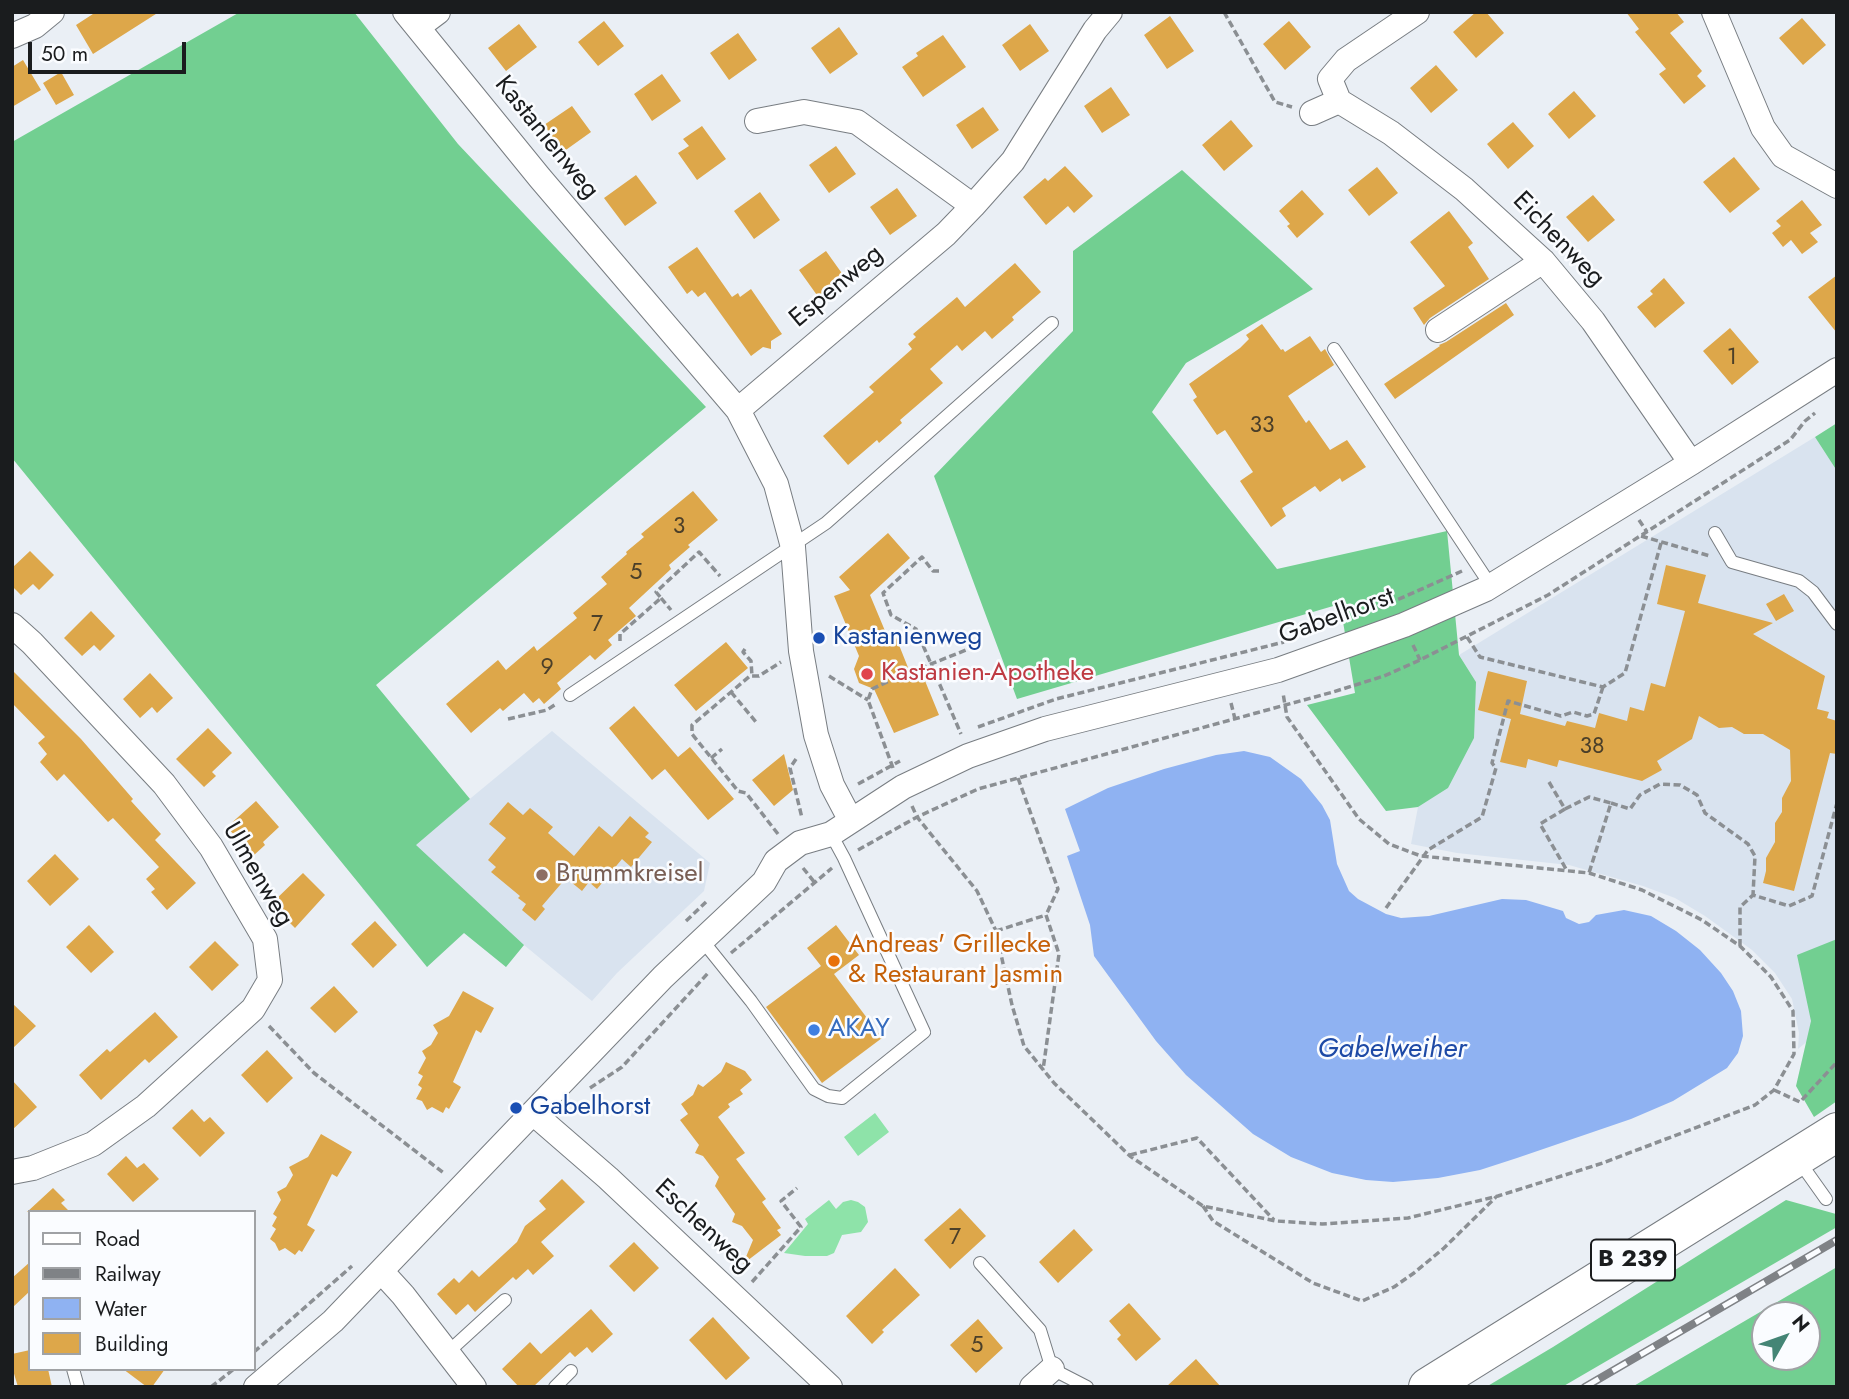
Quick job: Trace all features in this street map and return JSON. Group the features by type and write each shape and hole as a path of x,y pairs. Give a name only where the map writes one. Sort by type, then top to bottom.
{"main road":[{"name":"B 239","path":"1427,1387 1837,1132"}],"street":[{"path":"12,36 35,26 52,12"},
{"path":"411,20 438,12"},
{"name":"Espenweg","path":"738,410 946,234 973,206 1013,161 1095,30 1110,12"},
{"path":"1312,113 1339,101 1330,79 1346,60 1417,12"},
{"path":"1714,12 1763,128 1783,156 1837,186"},
{"name":"Kastanienweg","path":"411,20 540,178 738,410 776,484 793,547 803,659 816,735 832,785 834,831"},
{"name":"Eichenweg","path":"1339,101 1391,133 1464,189 1543,261 1593,321 1691,463"},
{"path":"757,121 804,112 857,122 973,206"},
{"path":"1438,330 1543,261"},
{"name":"Gabelhorst","path":"256,1387 333,1321 382,1272 702,940 764,882 786,873 834,831 903,787 968,756 1045,729 1278,670 1404,625 1491,586 1837,370"},
{"name":"Ulmenweg","path":"12,625 33,643 164,784 211,847 264,939 270,980 253,1009 146,1106 93,1144 33,1168 12,1172"},
{"name":"Eschenweg","path":"533,1113 608,1178 830,1387"},
{"path":"382,1272 474,1387"},
{"path":"1032,1387 1052,1368"}],"lane":[{"path":"570,695 826,523 1052,323"},
{"path":"1334,349 1491,586"},
{"path":"1715,533 1732,562 1799,581 1813,592 1837,624"},
{"path":"702,940 814,1089 828,1096 842,1098 924,1032 834,831"},
{"path":"1797,1157 1826,1199"},
{"path":"980,1263 1040,1330 1052,1368 1087,1387"},
{"path":"447,1353 505,1300"},
{"path":"555,1387 571,1371"}],"path":[{"path":"1224,12 1275,102 1312,113"},
{"path":"1641,536 1732,562"},
{"path":"1386,908 1428,849 1482,817 1496,768 1492,763 1508,701 1561,716 1573,712 1587,716 1594,714 1603,687 1625,673 1661,542"},
{"path":"630,656 621,645 620,634 661,598 656,592 699,552 731,588"},
{"path":"939,571 933,571 922,557 883,593 891,615 916,629 961,734"},
{"path":"1370,612 1476,565"},
{"path":"1467,637 1480,657 1603,687"},
{"path":"950,739 994,719 1056,699 1284,642"},
{"path":"745,649 744,652 751,662 752,676"},
{"path":"868,700 872,689 965,650"},
{"path":"779,837 777,830 746,793 738,792 692,734 692,725 752,676 759,676 784,660 803,659 868,700 891,764 904,760"},
{"path":"1203,1206 1276,1221 1322,1224 1408,1218 1498,1196 1603,1163 1755,1104 1774,1090 1794,1054 1793,1011 1771,977 1740,946 1702,920 1642,890 1589,873 1421,856 1389,844 1359,819 1287,717 1278,670"},
{"path":"731,692 756,722"},
{"path":"508,719 547,710 570,695"},
{"path":"711,758 722,749"},
{"path":"796,759 790,768 803,820"},
{"path":"1018,778 1058,889 1046,915 1059,954 1043,1070"},
{"path":"1549,782 1565,809"},
{"path":"1566,870 1540,824 1589,797 1630,809 1640,795 1660,784 1680,785 1697,795 1705,813 1748,844 1755,856 1753,895 1740,906 1740,946"},
{"path":"903,787 917,817 976,891 996,931 1024,1046 1054,1083 1130,1156 1203,1206 1213,1221 1313,1283 1362,1301 1394,1287 1414,1273 1498,1196"},
{"path":"1589,873 1611,803"},
{"path":"1753,895 1789,906 1812,896 1837,803"},
{"path":"588,1090 622,1067 720,962 844,858 917,817"},
{"path":"996,931 1046,915"},
{"path":"253,1009 314,1073 446,1176"},
{"path":"1774,1090 1800,1102 1837,1062"},
{"path":"1130,1156 1197,1138 1276,1221"},
{"path":"737,1299 802,1227 781,1201 797,1188"},
{"path":"211,1387 231,1371"}],"shaded area":[{"path":"1815,437 1837,471 1837,1017 1798,1049 1799,1033 1792,999 1775,973 1752,950 1675,898 1569,865 1457,853 1411,844 1418,807 1448,788 1476,682 1459,655"},
{"name":"Brummkreisel","path":"552,731 710,863 704,891 617,973 592,1001 524,945 506,967 464,933 427,967 362,888"}],"green space":[{"path":"240,12 354,12 458,144 706,407 376,685 470,799 416,845 524,945 506,967 464,933 427,967 12,458 12,142"},
{"path":"1182,170 1313,289 1186,363 1152,412 1277,569 1447,531 1459,655 1476,682 1474,738 1448,788 1418,807 1386,811 1307,705 1355,693 1340,604 1017,699 934,476 1073,331 1073,251"},
{"path":"1837,423 1837,471 1815,437"},
{"path":"1837,939 1837,1101 1814,1117 1796,1086 1811,1021 1797,955"},
{"path":"875,1113 889,1132 858,1156 844,1137"},
{"path":"829,1200 836,1209 843,1202 851,1200 865,1207 868,1222 861,1232 842,1235 834,1253 827,1256 784,1253 808,1224 805,1219"},
{"path":"1786,1200 1836,1214 1837,1212 1837,1227 1562,1387 1486,1387 1553,1347"},
{"path":"1837,1267 1837,1384 1834,1387 1632,1387 1751,1317 1751,1371 1821,1371 1821,1301 1779,1301"}],"water":[{"name":"Gabelweiher","path":"1244,751 1270,757 1301,779 1322,805 1330,820 1337,864 1349,891 1386,914 1401,918 1429,916 1502,899 1526,900 1563,911 1566,918 1579,924 1589,922 1596,915 1624,910 1651,916 1676,931 1700,950 1733,991 1741,1011 1743,1036 1738,1053 1727,1068 1673,1101 1631,1119 1480,1170 1438,1178 1393,1182 1332,1173 1291,1157 1253,1134 1186,1075 1156,1041 1094,956 1090,925 1067,856 1080,851 1065,809 1108,788 1164,769 1216,755"}],"building":[{"path":"96,12 159,12 93,54 76,25"},
{"path":"1476,12 1486,12 1504,33 1476,58 1453,32"},
{"path":"1626,12 1676,12 1684,22 1670,33 1702,71 1697,76 1706,86 1684,104 1659,74 1666,69 1635,32 1639,29"},
{"path":"1170,16 1194,51 1167,69 1144,35"},
{"path":"1802,18 1826,45 1803,65 1779,38"},
{"path":"604,21 624,46 598,66 578,42"},
{"path":"1289,21 1311,47 1285,70 1263,44"},
{"path":"519,24 537,47 506,71 488,48"},
{"path":"1030,24 1049,51 1020,71 1002,45"},
{"path":"839,27 858,54 830,74 811,48"},
{"path":"738,33 757,60 729,80 710,53"},
{"path":"943,35 966,67 923,97 902,67 918,56 916,53"},
{"path":"23,60 41,90 12,107 12,67"},
{"path":"1436,65 1458,90 1431,113 1410,88"},
{"path":"61,72 74,95 56,105 43,83"},
{"path":"662,74 681,101 652,121 634,94"},
{"path":"1111,87 1130,115 1102,133 1084,106"},
{"path":"1574,91 1596,116 1569,139 1548,114"},
{"path":"572,106 591,132 563,152 544,125"},
{"path":"983,107 999,130 972,149 956,125"},
{"path":"1231,120 1253,146 1224,171 1202,145"},
{"path":"1513,122 1534,146 1508,169 1487,144"},
{"path":"702,126 726,159 697,180 678,153 689,146 683,139"},
{"path":"836,146 856,174 829,193 809,165"},
{"path":"1734,157 1760,189 1730,213 1703,182"},
{"path":"1065,166 1093,196 1074,213 1068,206 1046,225 1023,197 1045,178 1048,181"},
{"path":"1377,167 1398,193 1369,216 1348,190"},
{"path":"636,175 657,203 625,226 604,198"},
{"path":"897,188 917,216 890,235 870,207"},
{"path":"1302,190 1324,214 1297,238 1279,211"},
{"path":"760,192 780,220 754,239 734,211"},
{"path":"1593,195 1615,220 1588,242 1566,217"},
{"path":"1802,200 1822,225 1810,233 1818,242 1802,254 1791,240 1783,247 1772,233 1781,226 1776,221"},
{"path":"1449,211 1473,243 1468,247 1489,279 1430,318 1424,325 1413,308 1445,286 1410,242"},
{"path":"697,247 732,297 738,293 740,297 751,289 782,334 771,341 771,349 763,347 751,356 705,292 698,297 692,290 687,294 668,267"},
{"path":"826,251 846,279 819,298 799,270"},
{"path":"1015,263 1041,292 992,339 985,331 962,351 957,345 930,369 943,383 900,420 902,423 879,443 877,440 848,465 823,436 874,392 869,387 912,349 908,344 916,337 913,334 957,297 965,307"},
{"path":"1837,275 1837,333 1808,297"},
{"path":"1664,278 1685,303 1655,328 1637,307 1653,294 1650,291"},
{"path":"1506,303 1514,315 1395,399 1384,384"},
{"path":"1262,324 1285,352 1310,336 1321,352 1325,349 1334,365 1288,396 1306,423 1309,420 1330,450 1347,440 1366,467 1342,482 1340,478 1320,492 1315,486 1282,508 1286,516 1271,527 1240,481 1253,472 1225,430 1217,435 1193,400 1197,397 1189,384 1240,348 1249,339 1246,335"},
{"path":"1730,328 1759,362 1732,385 1703,351"},
{"path":"693,491 718,520 688,545 690,547 669,565 671,569 629,608 636,616 608,640 612,645 595,660 590,655 557,683 561,689 544,704 539,698 533,703 524,693 503,711 500,708 471,733 446,704 498,660 506,670 534,646 537,651 577,618 573,613 607,584 601,577 644,537 641,534"},
{"path":"888,533 910,558 870,595 888,638 895,635 911,675 921,671 939,715 894,733 874,689 859,683 854,669 859,656 834,596 850,590 839,577"},
{"path":"30,551 54,575 39,590 33,584 21,595 12,586 12,568"},
{"path":"1666,565 1706,575 1698,603 1773,623 1753,634 1825,676 1817,709 1829,712 1827,718 1837,721 1837,754 1830,753 1794,891 1763,883 1766,858 1775,842 1775,823 1782,812 1782,798 1791,781 1790,750 1763,734 1744,734 1732,727 1719,728 1699,716 1692,739 1657,761 1662,770 1642,781 1559,760 1557,767 1528,759 1526,768 1500,762 1511,719 1478,710 1488,671 1527,681 1520,714 1565,726 1567,721 1595,728 1599,713 1627,721 1630,707 1644,711 1651,683 1665,687 1685,611 1657,604"},
{"path":"1784,594 1794,611 1776,621 1766,604"},
{"path":"91,611 115,636 100,651 94,645 82,656 64,638"},
{"path":"726,642 748,668 696,711 674,685"},
{"path":"12,670 81,739 133,799 131,801 161,834 155,840 196,883 167,910 151,892 155,889 146,879 159,867 113,818 108,822 64,774 57,781 40,762 47,754 38,743 45,737 12,703"},
{"path":"150,673 173,698 157,713 152,707 140,718 123,699"},
{"path":"634,706 678,757 690,747 734,799 708,820 665,769 652,780 609,728"},
{"path":"208,728 232,753 212,772 216,776 204,787 176,759"},
{"path":"784,754 793,790 774,806 752,780"},
{"path":"256,801 279,827 253,856 227,827"},
{"name":"Brummkreisel","path":"508,802 523,815 530,808 553,827 548,833 574,856 599,826 612,837 630,816 649,833 645,837 652,842 631,867 622,859 597,889 589,882 582,891 566,878 542,906 545,909 535,921 522,910 526,904 518,898 520,896 491,872 496,867 488,860 506,838 489,824"},
{"path":"55,854 79,879 50,906 27,881"},
{"path":"303,873 325,895 295,928 271,904"},
{"path":"375,921 397,945 373,968 351,944"},
{"path":"89,925 114,952 91,973 66,947"},
{"name":"AKAY","path":"836,925 859,955 834,974 882,1038 822,1083 766,1007 821,966 807,948"},
{"path":"215,941 239,965 212,991 189,967"},
{"path":"334,986 358,1012 335,1033 310,1008"},
{"path":"463,991 494,1008 481,1033 476,1030 453,1082 461,1087 449,1109 446,1107 443,1113 432,1107 427,1110 422,1101 416,1099 422,1088 418,1085 423,1076 418,1073 426,1058 422,1051 431,1045 438,1033 433,1025 449,1016"},
{"path":"12,1003 36,1026 12,1049"},
{"path":"155,1012 178,1037 149,1063 145,1059 101,1100 79,1075 107,1049 110,1052"},
{"path":"267,1050 293,1078 267,1103 241,1075"},
{"path":"726,1062 745,1071 752,1080 740,1090 743,1094 728,1104 730,1107 718,1117 745,1153 736,1159 766,1199 762,1202 781,1228 777,1230 781,1235 743,1264 753,1240 742,1226 732,1222 735,1214 715,1186 719,1177 703,1156 695,1153 699,1145 680,1120 688,1114 681,1104 693,1095 698,1084 703,1087 721,1072"},
{"path":"12,1080 37,1107 12,1130"},
{"path":"192,1109 204,1122 210,1117 225,1133 200,1157 172,1128"},
{"path":"321,1134 352,1152 337,1177 332,1174 307,1225 315,1230 302,1252 299,1250 295,1255 285,1248 279,1251 270,1239 276,1229 272,1226 277,1217 273,1214 281,1200 277,1192 286,1187 293,1175 289,1167 308,1157"},
{"path":"126,1156 137,1168 144,1163 159,1179 133,1202 107,1174"},
{"path":"562,1179 585,1202 541,1242 554,1256 533,1275 528,1269 516,1280 513,1277 475,1312 468,1304 456,1315 437,1294 454,1278 459,1283 472,1270 479,1277 517,1242 525,1226 546,1209 539,1201"},
{"path":"53,1188 65,1200 61,1203 68,1210 29,1210"},
{"path":"960,1208 986,1236 950,1269 924,1240"},
{"path":"1074,1229 1093,1250 1058,1283 1039,1262"},
{"path":"634,1242 659,1268 634,1292 609,1266"},
{"path":"28,1264 28,1293 12,1308 12,1278"},
{"path":"895,1268 920,1295 882,1330 884,1332 872,1344 846,1316"},
{"path":"1129,1303 1161,1339 1136,1361 1117,1339 1121,1335 1109,1321"},
{"path":"591,1309 613,1334 592,1353 587,1347 575,1357 570,1352 533,1387 519,1387 502,1369 530,1342 541,1354"},
{"path":"713,1317 750,1358 726,1380 689,1340"},
{"path":"978,1319 1003,1348 976,1373 950,1345"},
{"path":"28,1350 28,1371 48,1371 52,1387 18,1387 12,1367 12,1354"},
{"path":"1196,1359 1221,1387 1166,1387"},
{"path":"126,1371 164,1371 152,1387 147,1387"}],"railway":[{"path":"1585,1387 1837,1240"}],"place":[{"name":"Kastanienweg","path":"819,638"},
{"name":"Kastanien-Apotheke","path":"867,674"},
{"name":"Brummkreisel","path":"542,875"},
{"name":"Andreas' Grillecke & Restaurant Jasmin","path":"834,961"},
{"name":"AKAY","path":"814,1030"},
{"name":"Gabelhorst","path":"516,1108"}]}
